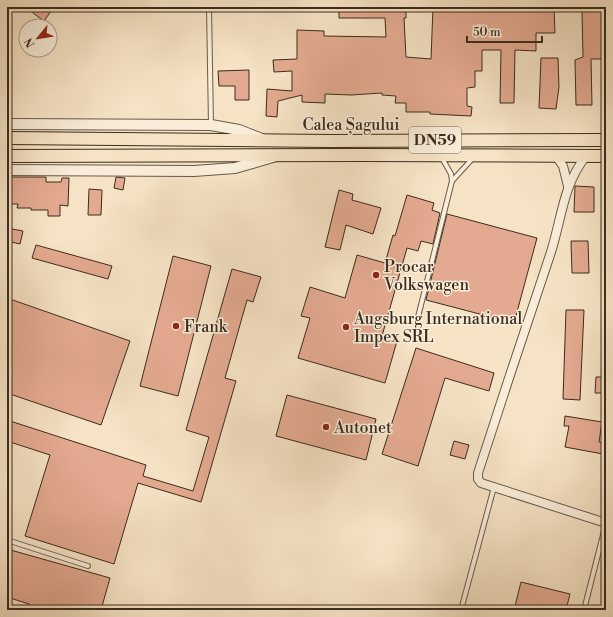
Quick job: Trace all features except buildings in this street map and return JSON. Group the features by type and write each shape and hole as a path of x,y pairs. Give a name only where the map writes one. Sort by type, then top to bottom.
{"main road":[{"name":"Calea Șagului","path":"7,138 606,140"},
{"name":"Calea Șagului","path":"7,156 606,156"}],"street":[{"name":"Calea Șagului","path":"7,124 211,125 240,130 264,140"},
{"name":"Calea Șagului","path":"7,170 202,171 235,168 278,156"},
{"path":"556,156 562,166 568,186"},
{"path":"586,156 577,168 568,186 558,228 478,474 478,479 481,483 606,523"}],"lane":[{"path":"209,7 211,125"},
{"path":"441,156 447,166 452,181"},
{"path":"418,317 452,181 464,166 476,156"},
{"path":"460,610 494,487"},
{"path":"584,610 606,523"},
{"path":"7,540 88,566"}],"place":[{"name":"Procar Volkswagen","path":"376,275"},
{"name":"Frank","path":"176,326"},
{"name":"Augsburg International Impex SRL","path":"346,327"},
{"name":"Autonet","path":"326,427"}]}
